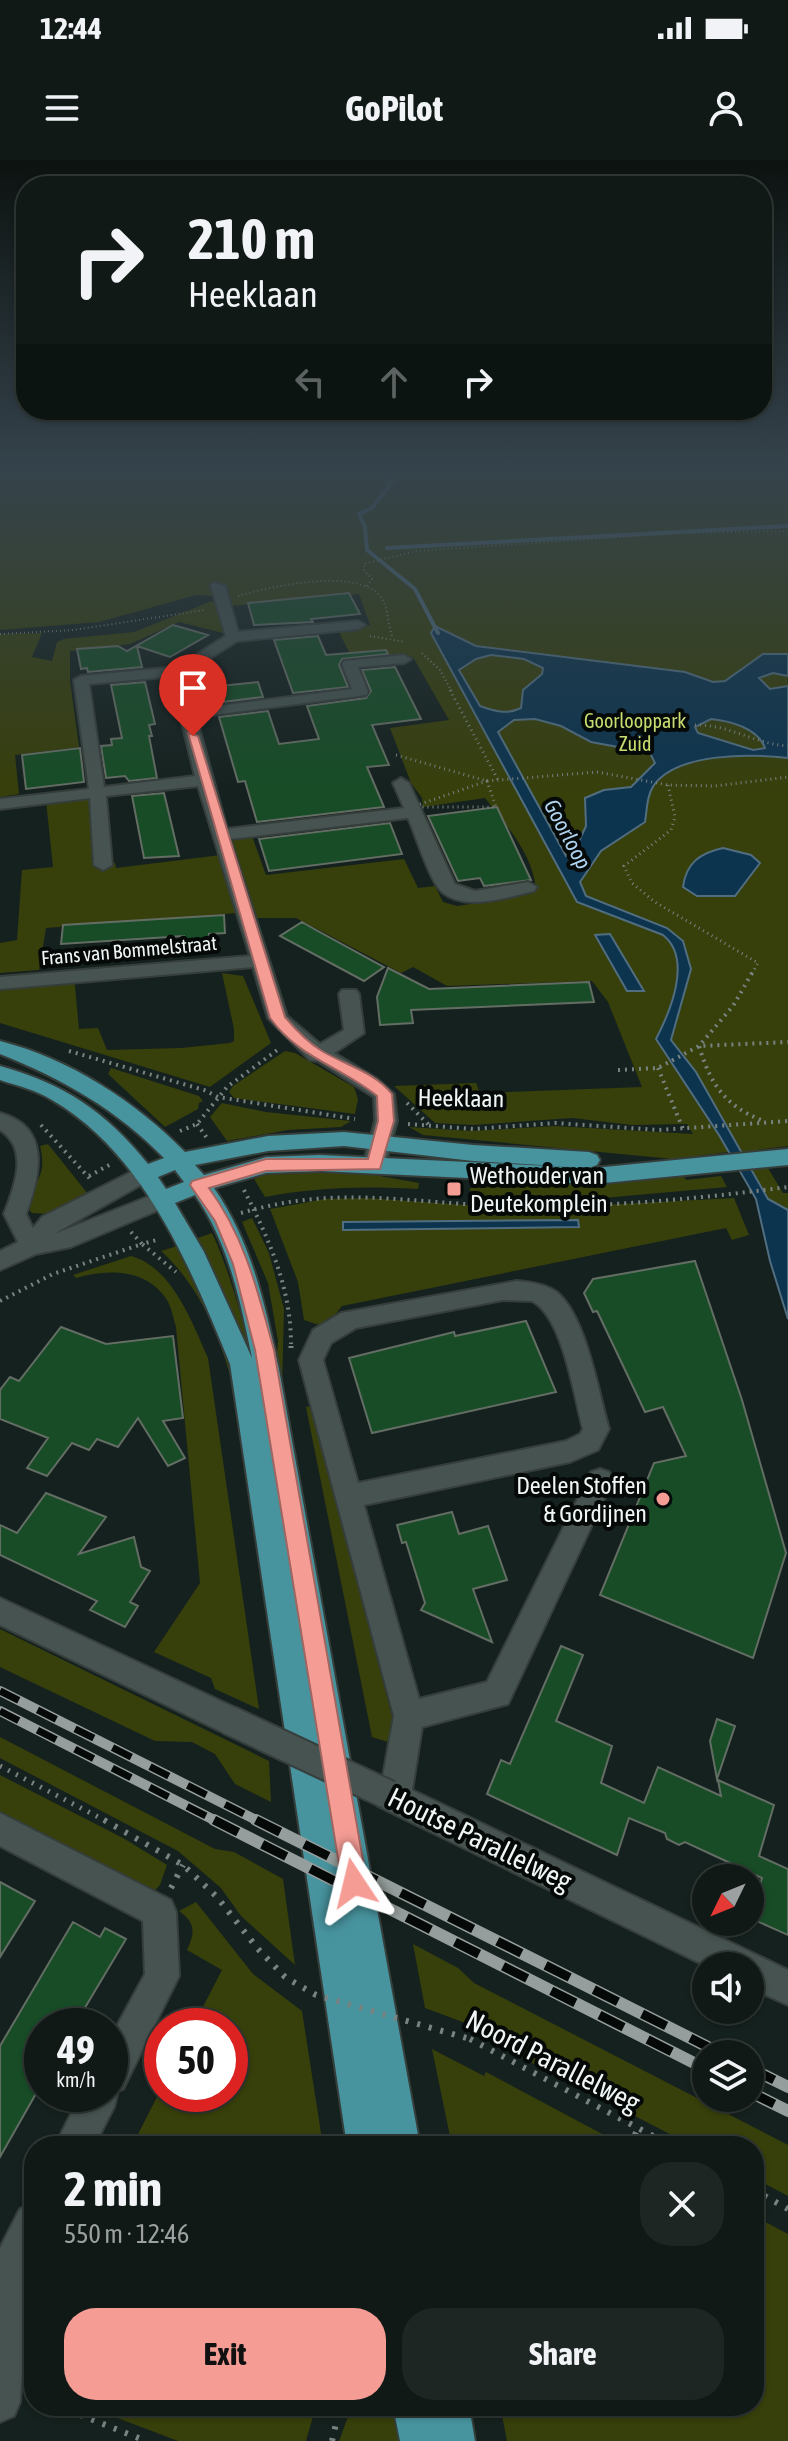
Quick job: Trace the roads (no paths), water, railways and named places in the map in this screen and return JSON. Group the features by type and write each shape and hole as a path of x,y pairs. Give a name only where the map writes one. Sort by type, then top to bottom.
{"main road":[{"path":"0,1047 73,1076 133,1116 181,1159 223,1219 242,1264 265,1350 322,1701 399,2136"},
{"path":"0,1073 62,1096 108,1132 145,1173 210,1286 242,1364 364,2136"},
{"name":"Heeklaan","path":"145,1173 181,1159 265,1144 344,1139 382,1132 472,1153 594,1160 630,1170"},
{"name":"Heeklaan","path":"160,1200 266,1165 320,1163 594,1176 630,1170 717,1166 788,1157"},
{"path":"416,2416 421,2441"},
{"path":"450,2416 454,2441"}],"street":[{"path":"218,586 233,637"},
{"path":"340,646 358,625"},
{"path":"103,865 101,819 81,680 181,671 233,637 408,652"},
{"path":"187,714 361,692 340,646"},
{"path":"181,671 187,714 204,780 278,1018 296,1039 317,1055 370,1082 384,1094 382,1132 374,1165"},
{"path":"0,804 204,780"},
{"path":"401,783 447,887 455,894 468,896 528,887"},
{"path":"222,835 413,809"},
{"name":"Frans van Bommelstraat","path":"0,983 262,961"},
{"path":"317,1055 354,1033 349,994"},
{"path":"0,1120 19,1131 25,1144 30,1169 15,1214 31,1246"},
{"path":"31,1246 50,1223 145,1173"},
{"path":"0,1261 31,1246 63,1241 160,1200"},
{"path":"347,1497 570,1451 589,1442 596,1429 563,1318 548,1299 520,1289 350,1320 322,1337 311,1360 347,1497 409,1716 392,1796"},
{"path":"409,1716 497,1694 600,1480"},
{"name":"Houtse Parallelweg","path":"0,1611 713,1952"},
{"path":"0,1829 159,1912 162,1976 128,2041"},
{"path":"764,1977 788,1988"},
{"path":"79,2136 92,2112"},
{"path":"0,2402 6,2264 24,2238"}],"water":[{"path":"435,626 476,646 685,672 713,682 725,681 763,654 788,654 788,676 773,673 759,678 770,689 788,686 788,758 716,758 680,766 665,774 652,789 645,822 601,851 580,882 586,896 667,928 683,941 691,969 671,1040 696,1072 768,1199 788,1210 788,1319 770,1261 756,1199 719,1135 656,1039 676,986 677,958 672,945 663,935 577,902 431,633","holes":["491,655 524,659 543,668 542,674 523,690 521,708 506,712 480,706 459,670 476,659","535,719 561,726 591,742 650,753 655,763 631,787 604,790 585,798 586,826 573,854 566,856 498,732 514,720","711,719 735,724 756,735 765,748 753,750 698,733 695,727"]},
{"path":"723,848 751,855 760,863 735,896 697,896 683,887 687,871 696,860"},
{"path":"610,934 644,991 627,991 595,935"},
{"path":"578,1220 579,1227 343,1230 343,1222"}],"waterway":[{"name":"Goorloop","path":"402,578 415,589 438,633"}],"railway":[{"path":"0,1691 260,1822"},
{"path":"0,1711 218,1822"},
{"path":"214,1820 692,2062"},
{"path":"256,1820 694,2040"},
{"path":"764,2075 788,2087"},
{"path":"764,2099 788,2111"}],"place":[{"name":"Wethouder van Deutekomplein","path":"454,1189"},
{"name":"Deelen Stoffen & Gordijnen","path":"663,1499"}],"park label":[{"name":"Goorlooppark Zuid","path":"635,732"}]}
